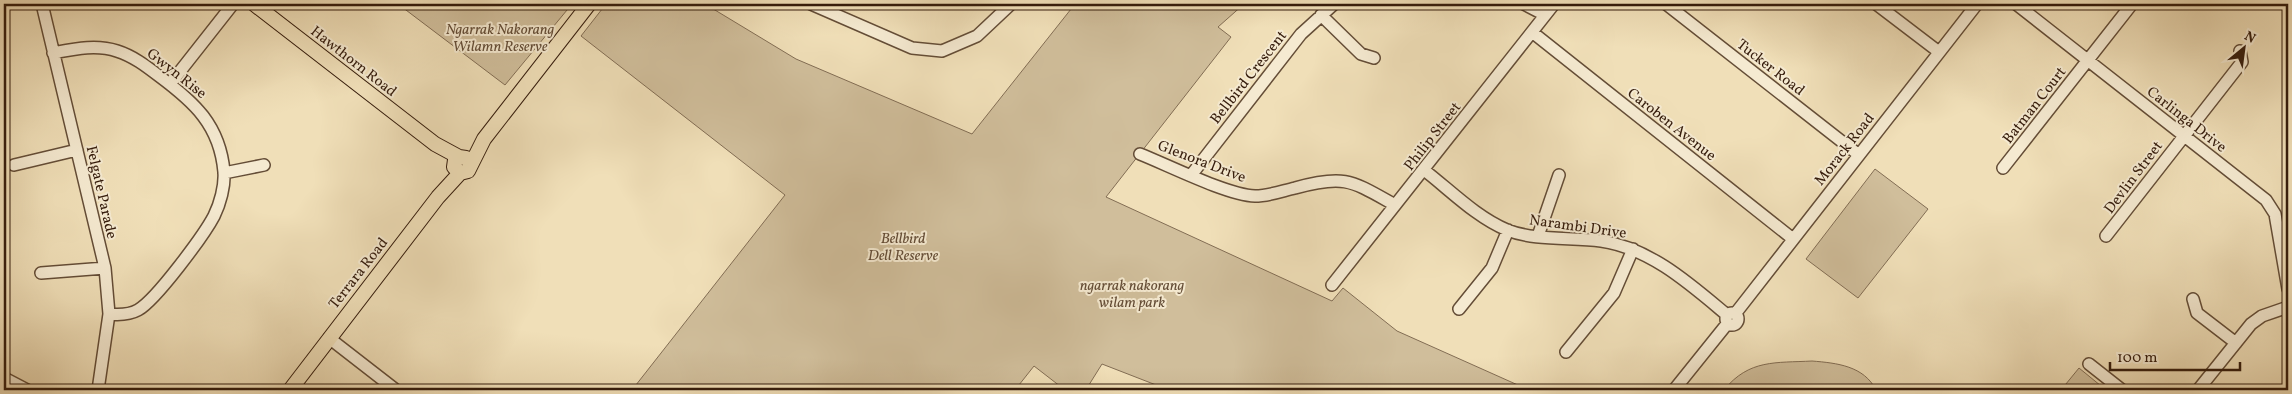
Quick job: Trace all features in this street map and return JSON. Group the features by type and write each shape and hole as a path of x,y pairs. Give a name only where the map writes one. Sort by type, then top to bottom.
{"main road":[{"name":"Hawthorn Road","path":"254,4 460,164"},
{"name":"Terrara Road","path":"290,390 438,197 460,164 484,139 589,4"},
{"name":"Terrara Road","path":"285,390 305,369"}],"street":[{"name":"Felgate Parade","path":"42,4 104,268 109,314 98,390"},
{"path":"170,84 233,4"},
{"path":"811,4 912,48 942,52 978,36 1011,4"},
{"name":"Bellbird Crescent","path":"1192,174 1301,34 1334,4"},
{"path":"1524,4 1545,15"},
{"name":"Philip Street","path":"1332,285 1554,4"},
{"name":"Tucker Road","path":"1666,4 1859,155"},
{"path":"1876,4 1939,52"},
{"name":"Morack Road","path":"1674,390 1977,4"},
{"name":"Carlinga Drive","path":"2016,4 2266,200 2275,214 2288,289"},
{"name":"Batman Court","path":"2003,168 2132,4"},
{"path":"1321,15 1360,54 1374,58"},
{"name":"Caroben Avenue","path":"1532,32 1793,239"},
{"name":"Gwyn Rise","path":"53,53 84,48 117,51 140,61 196,105 206,117 217,141 224,173 219,203 213,217 151,299 130,313 109,314"},
{"name":"Devlin Street","path":"2106,236 2242,62 2240,50"},
{"path":"14,165 77,150"},
{"name":"Glenora Drive","path":"1140,154 1241,194 1267,196 1318,181 1335,179 1363,187 1395,205"},
{"path":"224,173 264,165"},
{"name":"Narambi Drive","path":"1424,170 1488,220 1508,230 1538,236 1602,241 1633,249 1658,262 1730,317"},
{"path":"1538,236 1559,175"},
{"path":"1459,309 1492,268 1508,230"},
{"path":"1566,352 1614,293 1633,249"},
{"path":"41,273 104,268"},
{"path":"2193,299 2197,313 2236,344"},
{"path":"2198,390 2251,324 2262,316 2288,307"},
{"path":"329,338 396,390"},
{"path":"2089,364 2122,390"},
{"path":"4,378 27,390"}],"green space":[{"name":"Ngarrak Nakorang Wilamn Reserve","path":"398,4 572,4 505,85"},
{"name":"Bellbird Dell Reserve","path":"606,4 705,4 796,59 972,134 1075,4 1244,4 1218,27 1231,37 1106,197 1332,301 1343,288 1397,331 1529,390 1169,390 1102,364 1087,388 1089,390 1065,390 1034,366 1015,390 632,390 785,195 581,36"},
{"path":"1875,169 1928,209 1858,298 1806,259"},
{"path":"1812,361 1849,367 1864,376 1876,390 1724,390 1733,380 1753,368 1775,363"},
{"path":"2079,368 2106,390 2061,390"}],"park label":[{"name":"ngarrak nakorang wilam park","path":"1132,294"}]}
